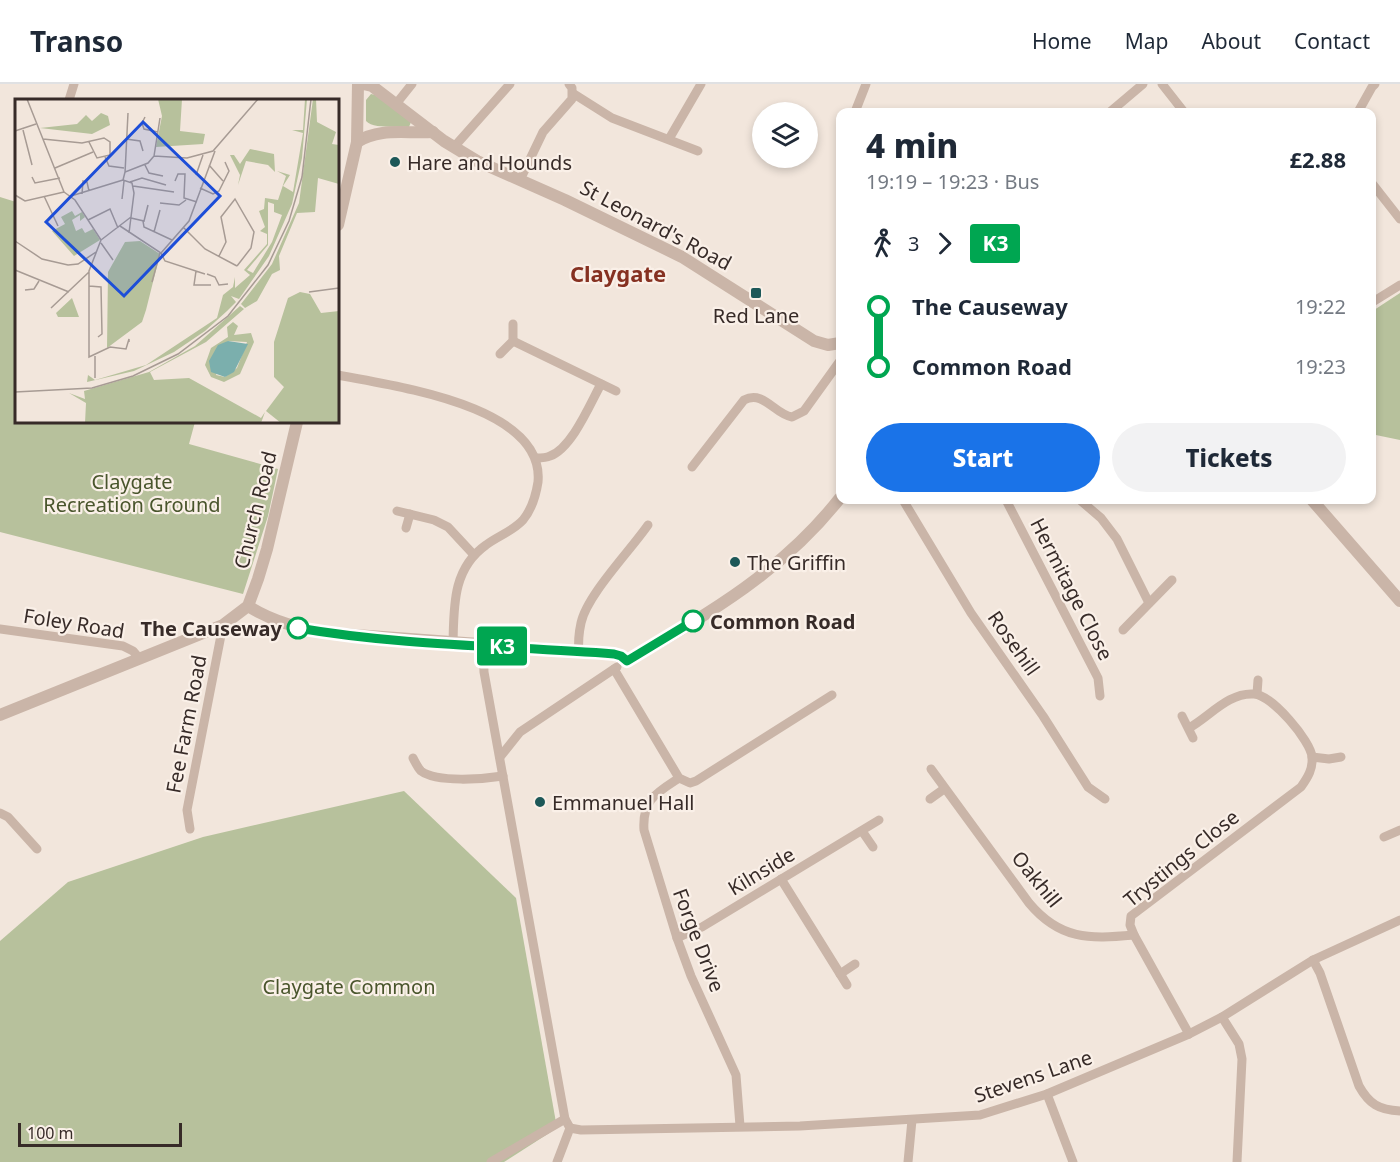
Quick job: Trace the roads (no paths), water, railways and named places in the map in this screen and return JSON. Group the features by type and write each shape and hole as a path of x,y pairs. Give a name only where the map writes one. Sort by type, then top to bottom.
{"street":[{"path":"69,99 74,84"},
{"path":"339,221 357,142 358,84"},
{"name":"St Leonard's Road","path":"363,84 372,86 433,132 477,161 665,249 721,281 814,341 836,348"},
{"path":"396,104 412,84"},
{"path":"454,147 510,84"},
{"path":"569,84 574,94 612,118 698,151"},
{"path":"669,140 701,84"},
{"path":"857,108 866,84"},
{"path":"1115,108 1143,84"},
{"path":"1162,84 1181,108"},
{"path":"1360,108 1375,84"},
{"path":"520,180 543,132 566,108 574,94"},
{"path":"357,142 365,137 384,132 433,132"},
{"path":"1376,189 1400,219"},
{"path":"1376,300 1400,285"},
{"path":"500,354 513,340 513,324"},
{"path":"513,340 616,391"},
{"path":"692,466 744,400 751,396 758,397 778,411 792,417 804,411 836,367"},
{"path":"339,375 421,392 474,409 516,431 536,458 537,490 532,506 524,519 474,555 457,582 454,600 453,644"},
{"path":"536,458 550,457 569,440 601,384"},
{"name":"Church Road","path":"248,606 267,549 297,423"},
{"path":"500,757 520,732 614,669 732,597 765,573 808,535 836,503"},
{"name":"Rosehill","path":"905,504 971,613 1043,716 1088,787 1105,799"},
{"name":"Hermitage Close","path":"1008,504 1098,678 1100,696"},
{"path":"1085,504 1101,518 1117,539 1149,603"},
{"path":"1315,504 1400,601"},
{"path":"397,511 434,520 448,527 474,555"},
{"path":"406,528 410,514"},
{"path":"579,652 581,622 587,608 648,525"},
{"path":"1124,630 1172,580"},
{"path":"0,715 223,625 248,606 273,620 298,628 328,633 453,644 614,654 627,661"},
{"name":"Fee Farm Road","path":"190,829 187,810 223,625"},
{"name":"Foley Road","path":"0,630 123,646 133,651 139,658"},
{"path":"483,646 484,672 567,1124 557,1162"},
{"path":"614,669 679,778 690,783 832,695"},
{"path":"1257,694 1258,680"},
{"path":"1189,728 1230,700 1257,694 1279,706 1306,742 1312,757 1329,759 1341,757"},
{"path":"1182,716 1193,738"},
{"name":"Trystings Close","path":"1189,1034 1134,935 1130,920 1140,908 1300,786 1309,777 1312,757"},
{"path":"413,758 421,771 438,776 477,780 503,776"},
{"name":"Oakhill","path":"931,769 1029,903 1045,920 1066,932 1087,936 1134,935"},
{"name":"Forge Drive","path":"679,778 652,798 646,807 643,817 647,845 691,976 736,1075 740,1126"},
{"path":"930,799 944,789"},
{"path":"0,813 8,817 37,849"},
{"name":"Kilnside","path":"677,938 702,927 879,820"},
{"path":"1384,837 1400,830"},
{"path":"862,831 873,847"},
{"path":"781,879 847,985"},
{"name":"Stevens Lane","path":"567,1124 581,1130 912,1120 980,1115 1047,1094 1189,1034 1222,1017 1313,960 1400,920"},
{"path":"1313,960 1320,973 1359,1086 1365,1097 1374,1105 1387,1110 1400,1111"},
{"path":"840,974 855,964"},
{"path":"1222,1017 1239,1044 1242,1059 1237,1162"},
{"path":"1047,1094 1073,1162"},
{"path":"908,1162 912,1120"},
{"path":"491,1162 567,1124"}],"place":[{"name":"Hare and Hounds","path":"395,162"},
{"name":"Red Lane","path":"756,293"},
{"name":"The Griffin","path":"735,562"},
{"name":"Common Road","path":"693,621"},
{"name":"The Causeway","path":"298,628"},
{"name":"Emmanuel Hall","path":"540,802"}],"district":[{"name":"Claygate","path":"618,273"}],"park label":[{"name":"Claygate Recreation Ground","path":"132,492"},
{"name":"Claygate Common","path":"349,986"}]}
